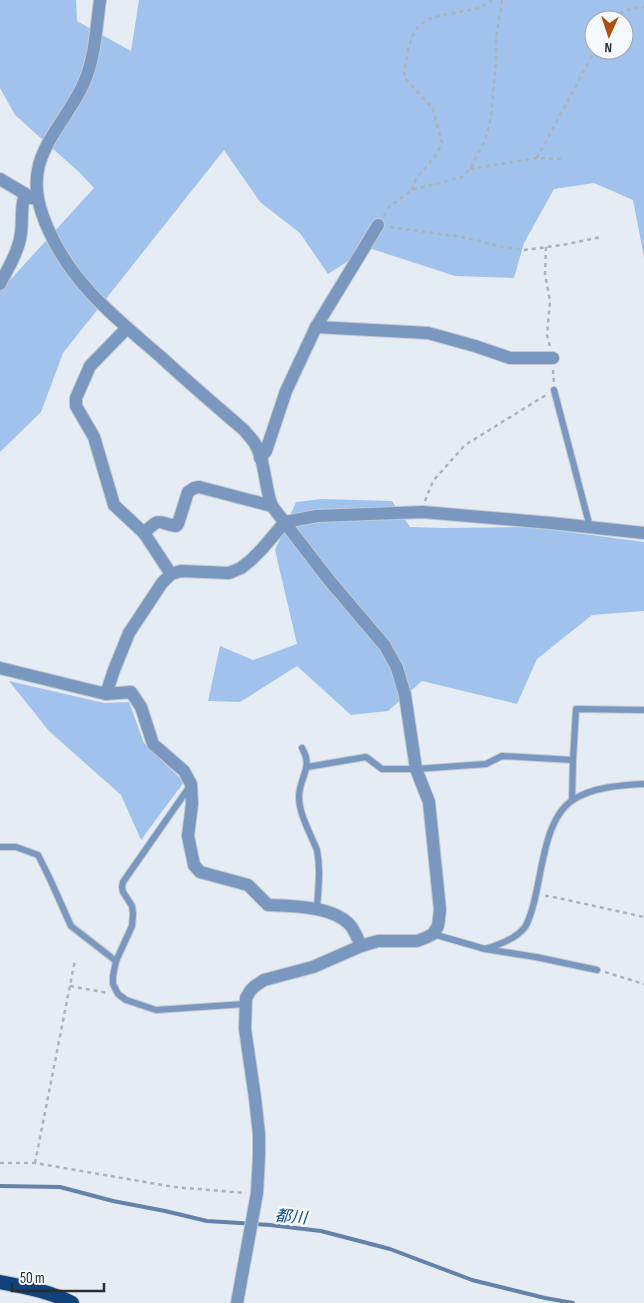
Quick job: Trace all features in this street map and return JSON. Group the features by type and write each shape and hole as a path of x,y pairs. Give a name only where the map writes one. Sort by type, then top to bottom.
{"highway":[{"path":"0,1282 44,1291 60,1296 72,1303"}],"street":[{"path":"100,0 93,51 82,88 44,152 39,165 36,189 45,223 56,247 71,270 92,296 244,430 254,443 260,458 272,506 329,580 385,646 397,668 405,695 416,769 429,802 440,910 438,926 433,934 417,941 378,941 361,946 313,967 264,980 255,986 246,998 245,1029 259,1134 257,1194 238,1303"},
{"path":"0,180 38,201"},
{"path":"0,284 17,252 22,234 22,204 25,194"},
{"path":"260,458 266,451 286,391 316,327 378,225"},
{"path":"316,327 428,334 475,346 510,358 552,358"},
{"path":"127,328 90,366 76,398 76,406 94,438 114,505 144,532 171,574"},
{"path":"144,532 158,522 176,526 188,492 194,488 199,487 272,506"},
{"path":"106,694 129,634 162,583 171,574 181,571 229,573 241,568 262,549 285,522 317,516 423,512 644,533"},
{"path":"0,668 106,694 131,692 141,707 154,744 184,771 191,784 192,804 188,836 194,865 200,872 248,885 268,905 317,909 334,914 351,926 361,946"}],"lane":[{"path":"554,390 590,528"},
{"path":"572,800 576,709 644,710"},
{"path":"302,748 307,755 307,766 299,797 300,806 319,857 317,909"},
{"path":"307,766 366,758 382,770 486,764 502,756 573,760"},
{"path":"191,784 123,882 123,892 132,906 132,926 116,961 113,984 118,994 126,1000 156,1010 245,1004"},
{"path":"484,948 508,940 525,927 536,897 543,860 554,822 563,809 572,800 584,794 616,786 644,784"},
{"path":"0,847 16,847 38,855 71,926 116,961"},
{"path":"433,934 484,948 598,970"}],"path":[{"path":"412,190 416,178 436,156 442,143 433,109 404,77 412,38 420,24 432,18 478,8 492,0"},
{"path":"502,0 496,38 491,117 486,138 470,169 462,177 412,190 390,207 378,225 462,237 524,250 601,237"},
{"path":"627,10 644,7"},
{"path":"537,158 590,60"},
{"path":"470,169 537,158 562,159"},
{"path":"423,512 424,501 432,481 465,445 554,390 552,358 546,335 550,301 544,274 546,247"},
{"path":"536,897 549,896 644,917"},
{"path":"35,1163 74,960"},
{"path":"598,970 644,984"},
{"path":"70,986 118,994"},
{"path":"0,1163 35,1163 174,1187 257,1194"}],"shaded area":[{"path":"0,0 76,0 77,21 131,51 139,0 644,0 644,257 633,200 594,183 554,189 524,243 514,278 455,276 369,248 328,274 300,233 260,202 224,150 63,353 41,412 0,452 0,291 94,188 79,172 15,115 0,88"},
{"path":"322,499 392,501 410,527 531,527 644,542 644,611 592,615 537,659 517,704 422,681 388,711 351,715 297,666 240,702 208,701 220,646 253,660 297,644 275,550 296,502"},
{"path":"9,681 104,703 129,702 144,743 184,782 141,840 121,795 49,731"}],"waterway":[{"name":"都川","path":"0,1186 60,1187 113,1201 207,1221 270,1225 321,1231 390,1249 472,1280 573,1303"}]}
